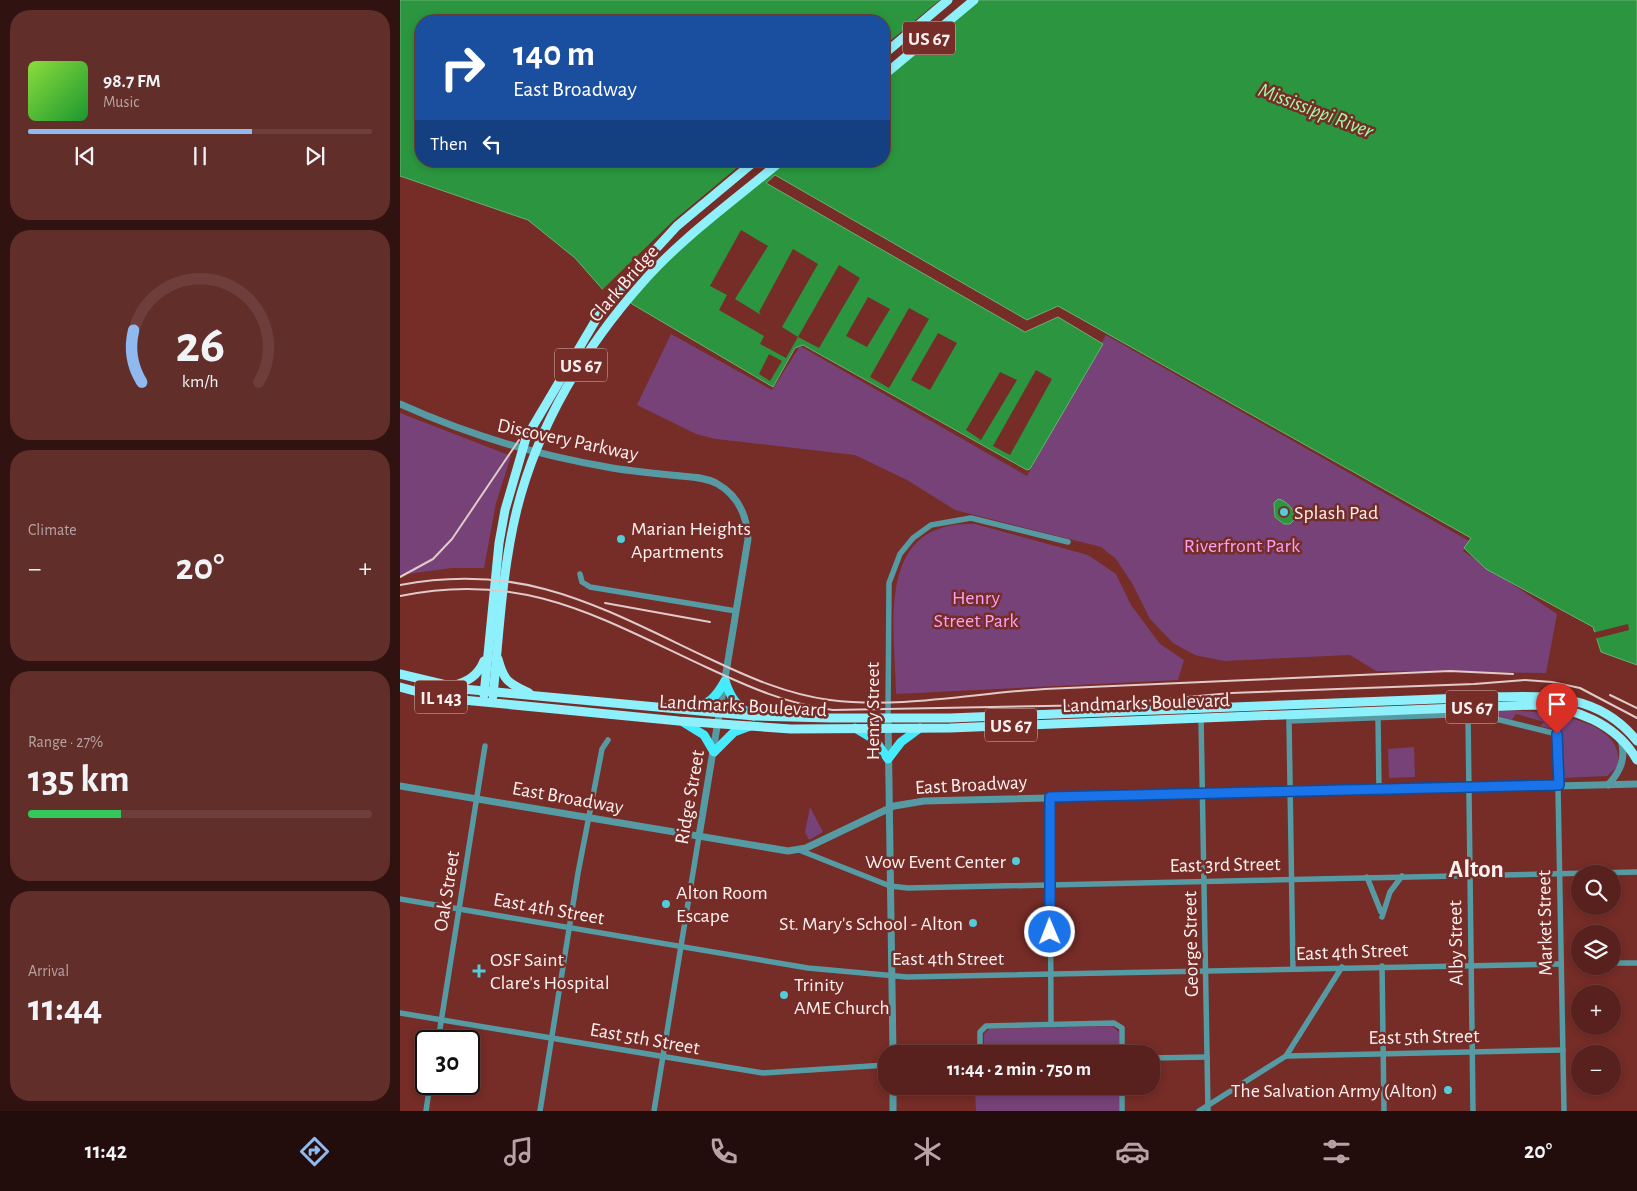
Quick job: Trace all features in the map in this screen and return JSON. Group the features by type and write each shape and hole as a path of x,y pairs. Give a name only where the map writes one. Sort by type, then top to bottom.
{"highway":[{"name":"US 67","path":"890,49 948,0"},
{"name":"US 67","path":"890,70 974,0"},
{"name":"Clark Bridge","path":"486,654 495,570 505,510 526,438 540,411 597,318 646,258 677,226 748,167"},
{"name":"Clark Bridge","path":"496,653 505,569 517,508 535,455 554,410 568,385 598,338 642,283 689,239 774,167"},
{"name":"US 67","path":"496,653 502,675 508,683 534,695"},
{"path":"488,702 496,653"},
{"name":"US 67","path":"486,654 489,691"},
{"path":"452,687 464,683 476,674 481,668 486,654"},
{"name":"Landmarks Boulevard","path":"400,674 452,687 680,710 720,712 791,729 920,728 1535,705 1562,708 1595,720 1618,736 1632,750 1637,760"},
{"name":"Landmarks Boulevard","path":"400,688 437,697 679,721 718,723 753,720 888,718 1534,696 1560,697 1608,714 1637,741"}],"main road":[{"path":"680,710 702,706 714,699 725,681"},
{"path":"679,721 698,730 714,752 734,732 753,720 737,707 730,696 725,681"},
{"path":"855,728 875,740 888,759 901,742 920,728"}],"street":[{"name":"Discovery Parkway","path":"400,404 520,449 607,467 697,477 714,482 730,493"},
{"name":"Ridge Street","path":"654,1111 746,552 748,529 742,508 730,493"},
{"name":"Henry Street","path":"893,1045 888,759 889,583 900,554 909,542 930,525 971,518 1068,542"},
{"path":"580,574 582,582 590,587 736,612"},
{"path":"1293,969 1289,721 1468,714"},
{"name":"Market Street","path":"1468,714 1483,715 1557,734 1564,1111"},
{"name":"Alby Street","path":"1468,714 1473,1111"},
{"name":"George Street","path":"1201,717 1208,1108"},
{"path":"1378,717 1379,790"},
{"path":"1608,785 1624,760 1621,741 1618,736"},
{"path":"540,1111 589,818 602,749 608,740"},
{"name":"Oak Street","path":"440,1030 485,746"},
{"name":"East Broadway","path":"400,786 772,848 799,850 889,809 924,801 1637,784"},
{"path":"1050,797 1051,1024"},
{"name":"East 3rd Street","path":"799,850 890,886 908,888 1560,872 1637,872"},
{"path":"1367,877 1376,896 1382,917 1388,897 1402,876"},
{"name":"East 4th Street","path":"400,899 808,968 907,977 1472,964 1561,964"},
{"path":"1621,963 1637,963"},
{"path":"1382,966 1384,1111"},
{"path":"1199,1111 1208,1108 1286,1056 1342,967"},
{"name":"East 5th Street","path":"400,1013 763,1074 878,1066"},
{"path":"980,1045 980,1032 986,1026 1114,1023 1120,1025 1122,1045"},
{"name":"East 5th Street","path":"1286,1056 1562,1050"},
{"path":"1160,1058 1207,1057"},
{"path":"426,1111 428,1095"},
{"path":"893,1095 893,1111"},
{"path":"1122,1095 1122,1111"}],"green space":[{"name":"Riverfront Park","path":"671,334 772,390 800,346 1027,476 1106,335 1469,541 1463,551 1557,614 1546,673 1376,671 1350,655 1224,661 1195,655 1173,643 1150,619 1132,583 1116,559 1101,547 955,510 907,480 855,455 716,439 696,434 637,405"},
{"path":"400,413 511,456 496,503 484,568 452,568 400,575"},
{"name":"Henry Street Park","path":"975,524 1088,555 1116,574 1131,605 1160,644 1184,660 1178,680 896,694 894,610 897,582 905,558 920,539 943,527"},
{"path":"1500,710 1554,715 1575,719 1593,726 1608,736 1617,749 1618,766 1607,776 1562,778 1561,731 1540,726 1544,722 1516,714 1512,720 1480,711"},
{"path":"1414,747 1415,777 1389,778 1388,749"},
{"path":"810,807 823,832 809,840 805,832"},
{"path":"1112,1026 1119,1032 1119,1045 984,1045 984,1034 989,1029"},
{"path":"975,1095 1119,1095 1119,1111 976,1111"}],"water":[{"name":"Mississippi River","path":"400,0 1637,0 1637,665 1601,652 1593,627 1486,569 1464,548 1471,538 1058,306 1027,320 775,175 766,183 1025,332 1058,317 1103,344 1030,469 1027,470 803,345 795,348 773,387 632,304 616,286 605,292 575,258 528,220 400,176"},
{"name":"Splash Pad","path":"1278,499 1287,504 1294,513 1295,519 1290,524 1284,524 1275,517 1274,503"}],"pier":[{"path":"940,0 978,0 890,73 890,41"},
{"path":"738,167 777,167 689,240 626,301 616,289 606,294 601,291 673,221"},
{"path":"741,230 768,246 735,299 761,315 759,312 793,249 818,264 782,327 798,337 786,358 760,344 764,336 719,310 727,295 710,286"},
{"path":"839,265 860,278 819,348 798,337"},
{"path":"868,297 890,309 867,347 846,336"},
{"path":"909,308 929,319 889,388 870,377"},
{"path":"938,333 957,343 930,390 911,380"},
{"path":"769,354 782,361 770,381 759,374"},
{"path":"1036,370 1052,379 1010,455 993,446"},
{"path":"1000,372 1017,380 981,440 966,430"},
{"path":"1628,624 1629,630 1594,639 1592,633"}],"railway":[{"path":"400,577 433,559 452,539 519,440"},
{"path":"400,585 444,579 485,579 523,584 560,593 596,606 768,684 798,694 830,700 884,703 911,702 1045,689 1450,671 1513,674"},
{"path":"400,596 444,590 485,589 523,594 596,616 753,688 800,704 833,710 1101,705 1231,693 1474,684 1525,680 1552,682 1580,688 1637,718"},
{"path":"605,603 710,622"},
{"path":"1610,695 1637,708"}],"place":[{"name":"Splash Pad","path":"1284,512"},
{"name":"Marian Heights Apartments","path":"621,539"},
{"name":"Wow Event Center","path":"1016,861"},
{"name":"Alton Room Escape","path":"666,904"},
{"name":"St. Mary's School - Alton","path":"973,923"},
{"name":"OSF Saint Clare's Hospital","path":"479,971"},
{"name":"Trinity AME Church","path":"784,995"},
{"name":"The Salvation Army (Alton)","path":"1448,1090"}],"district":[{"name":"Alton","path":"1476,868"}],"route":[{"path":"1050,932 1050,797 1559,785 1557,734"}]}
